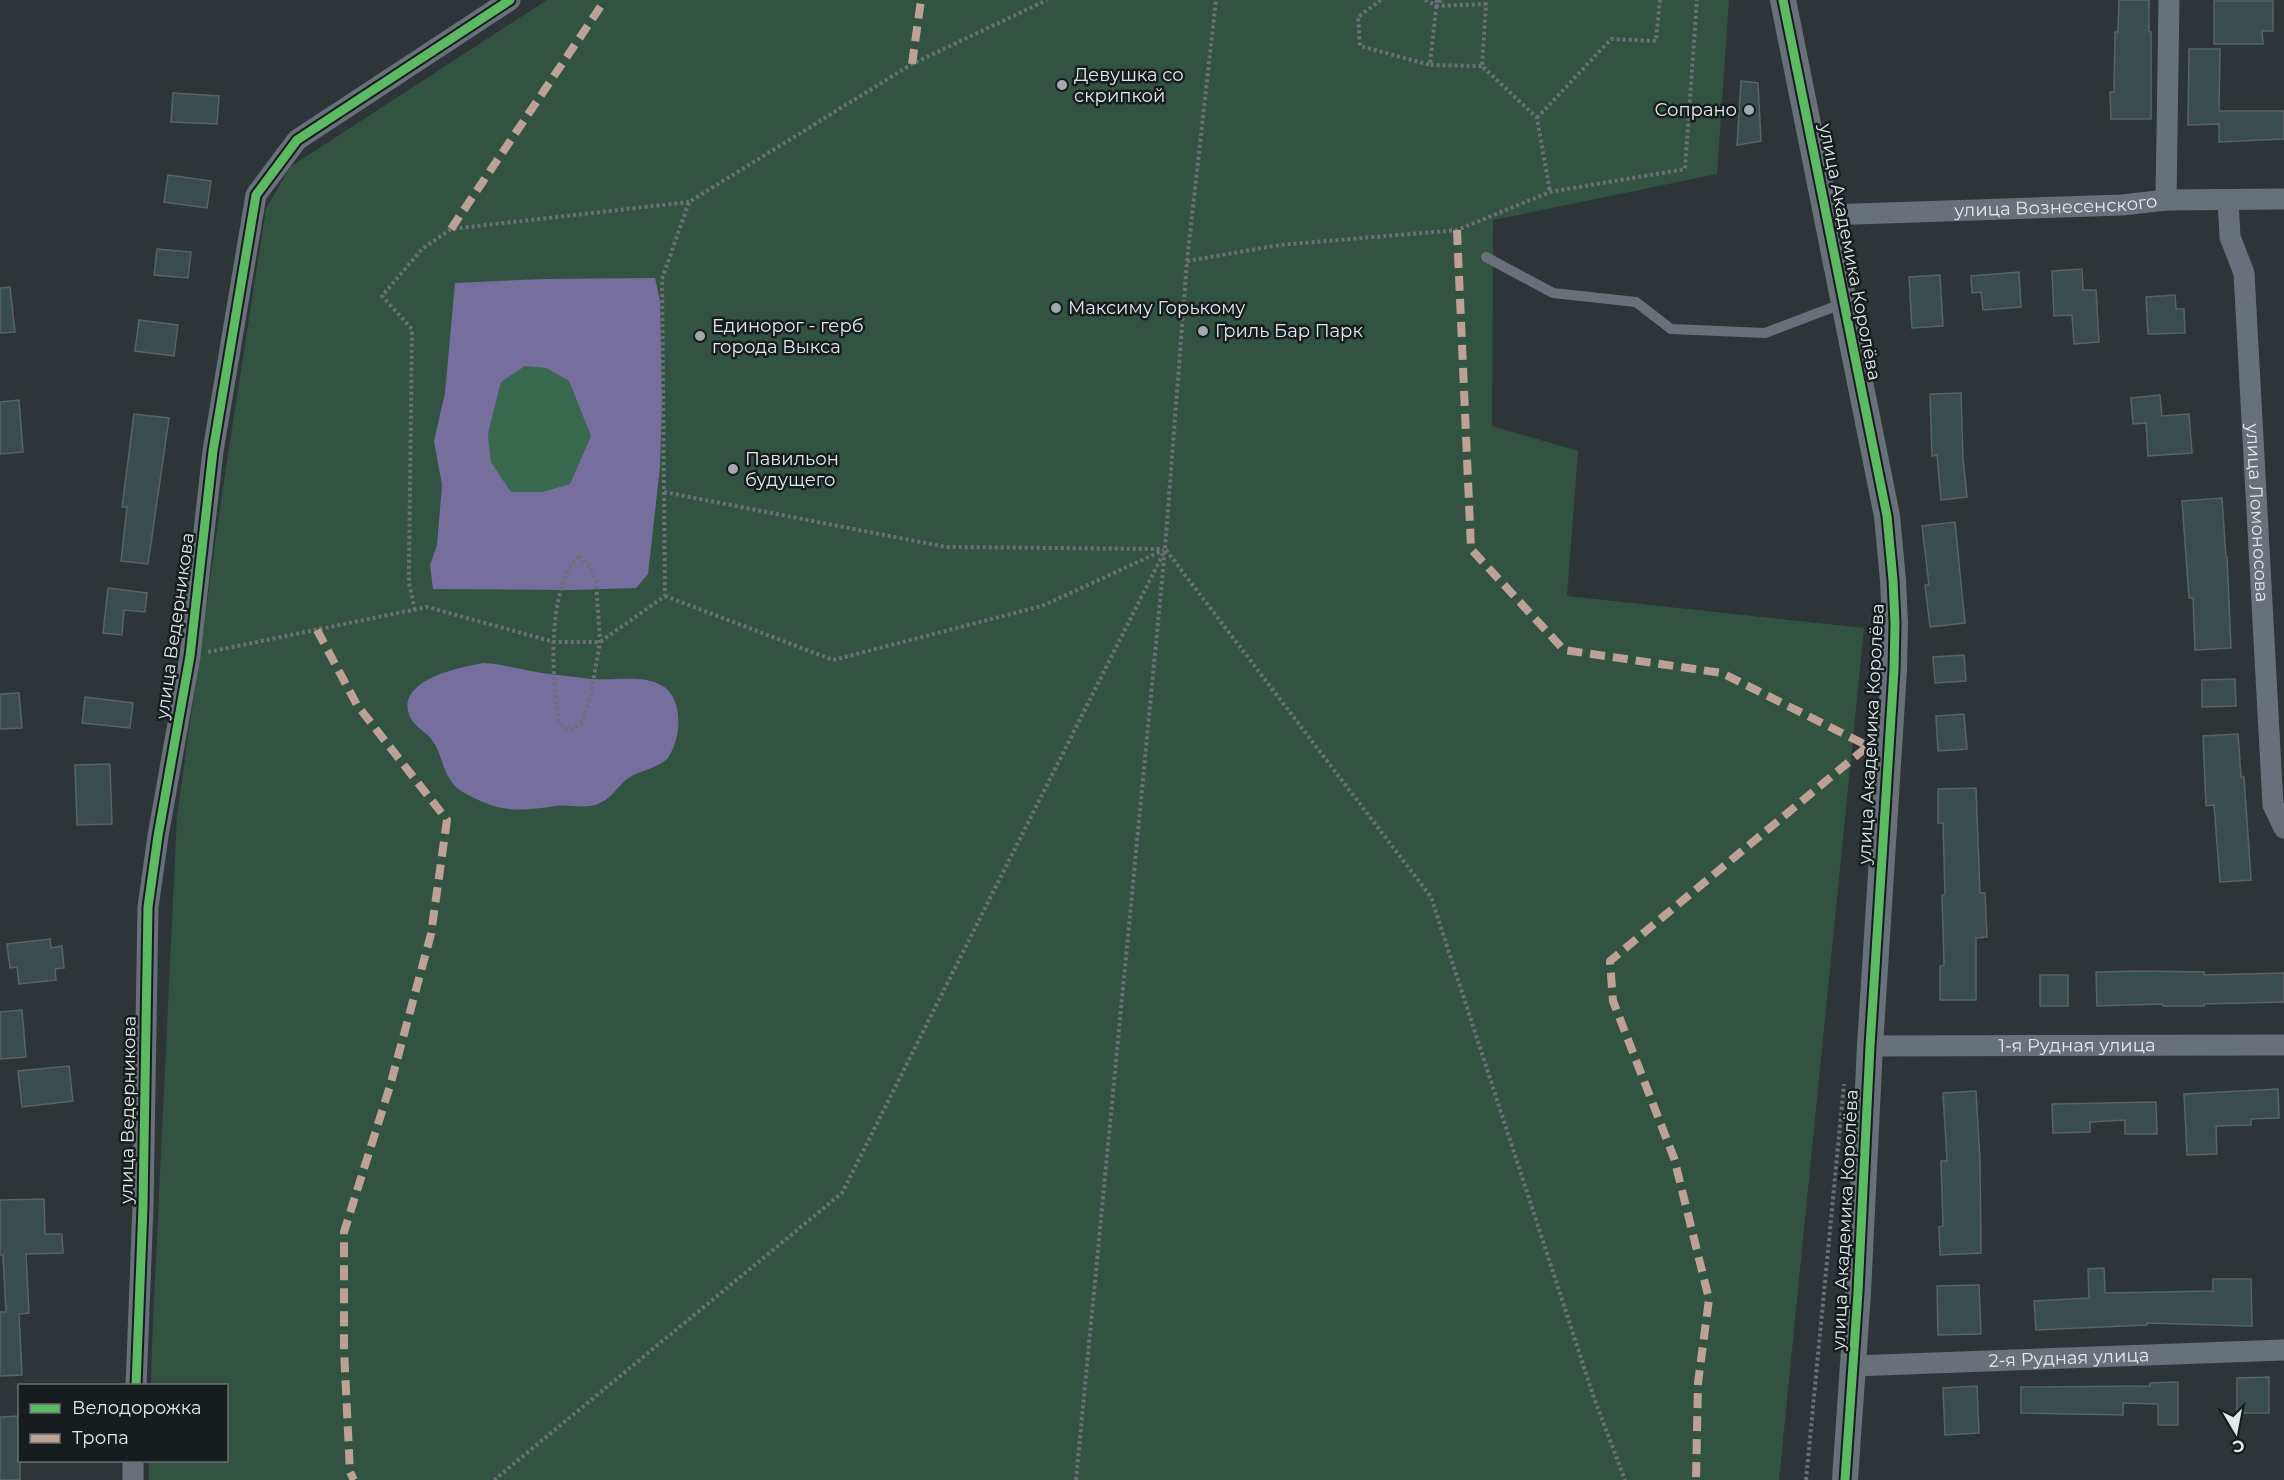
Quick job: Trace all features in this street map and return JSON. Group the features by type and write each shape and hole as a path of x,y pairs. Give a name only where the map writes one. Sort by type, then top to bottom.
{"street":[{"name":"улица Ведерникова","path":"136,1384 143,1206 148,907 158,836 190,656 213,451 256,195 297,140 510,0"},
{"name":"улица Академика Королёва","path":"1783,0 1887,516 1895,623 1845,1480"},
{"path":"2166,200 2169,0"},
{"name":"улица Вознесенского","path":"1826,215 2122,205 2166,200 2284,199"},
{"name":"улица Ломоносова","path":"2228,200 2230,237 2244,273 2273,805 2284,828"},
{"name":"1-я Рудная улица","path":"1870,1046 2284,1045"},
{"name":"2-я Рудная улица","path":"1853,1366 2284,1350"},
{"path":"133,1462 133,1480"}],"lane":[{"path":"1486,257 1553,293 1636,302 1671,329 1765,333 1844,303"}],"path":[{"path":"415,610 409,583 412,329 382,296 422,249 451,229 688,202 912,64 1047,0"},
{"path":"1076,1480 1165,549 1187,261 1216,0"},
{"path":"1382,0 1358,17 1360,46 1430,65 1482,66 1537,118 1550,192"},
{"path":"1425,0 1437,6 1486,2 1482,66"},
{"path":"1430,65 1439,0"},
{"path":"1537,118 1611,39 1656,41 1660,0"},
{"path":"1187,261 1280,245 1457,230 1550,192 1685,169 1697,0"},
{"path":"665,596 662,279 688,202"},
{"path":"664,492 946,547 1165,549"},
{"path":"665,596 833,660 1042,606 1165,549"},
{"path":"494,1480 842,1193 1165,549"},
{"path":"1165,549 1431,897 1594,1398 1624,1480"},
{"path":"578,557 588,564 596,580 600,642 591,694 582,722 570,730 559,722 555,695 554,642 556,609 569,567 578,557"},
{"path":"190,656 427,607 554,642 600,642 665,596"},
{"path":"1806,1480 1845,1076"}],"green space":[{"path":"547,0 1729,0 1717,174 1493,220 1492,426 1578,451 1567,596 1864,628 1779,1480 149,1480 149,1462 228,1462 228,1384 151,1384 177,816 226,467 266,209 290,167"},
{"path":"525,366 546,368 569,381 591,436 570,484 542,492 511,492 491,462 488,434 501,382"}],"shaded area":[{"path":"655,278 660,301 662,403 660,467 648,574 636,588 433,589 430,565 437,545 442,485 434,441 445,393 455,283","holes":["525,366 546,368 569,381 591,436 570,484 542,492 511,492 491,462 488,434 501,382"]},
{"path":"484,663 591,679 635,679 659,684 667,689 677,706 678,727 673,748 662,763 630,777 609,797 595,805 513,809 483,802 453,784 435,745 410,717 408,704 411,694 432,678 446,672"}],"building":[{"path":"2119,0 2149,0 2151,119 2111,119 2110,92 2114,92 2115,32 2118,32"},
{"path":"2214,1 2273,1 2273,31 2262,31 2263,44 2214,44"},
{"path":"2189,49 2220,49 2219,111 2284,111 2284,139 2219,142 2219,124 2188,125"},
{"name":"Сопрано","path":"1741,81 1758,83 1761,141 1737,145"},
{"path":"173,93 219,96 217,124 171,122"},
{"path":"168,175 211,181 207,208 164,202"},
{"path":"157,249 191,252 188,278 154,275"},
{"path":"2082,269 2083,290 2096,290 2099,342 2074,344 2072,315 2054,316 2052,271"},
{"path":"2019,272 2021,307 1983,310 1981,292 1972,293 1971,276"},
{"path":"1940,275 1943,326 1912,328 1909,277"},
{"path":"10,287 15,332 0,333 0,288"},
{"path":"2175,295 2176,309 2184,309 2185,333 2148,334 2146,297"},
{"path":"139,320 178,325 174,356 135,351"},
{"path":"1961,393 1967,497 1941,500 1937,455 1932,456 1930,394"},
{"path":"2160,395 2162,416 2189,414 2192,453 2148,456 2146,423 2133,424 2131,398"},
{"path":"19,400 23,452 0,454 0,402"},
{"path":"134,414 169,418 148,564 121,561 127,507 122,507"},
{"path":"2222,498 2231,648 2195,650 2193,598 2189,598 2182,501"},
{"path":"1955,522 1965,623 1930,627 1925,585 1929,585 1922,526"},
{"path":"108,588 147,593 145,612 124,610 122,635 103,633"},
{"path":"1964,655 1966,681 1935,683 1933,657"},
{"path":"2235,679 2236,706 2202,707 2202,680"},
{"path":"19,693 22,728 0,729 0,694"},
{"path":"85,697 133,703 130,728 82,723"},
{"path":"1964,714 1967,749 1938,751 1936,716"},
{"path":"2238,734 2241,777 2244,777 2251,880 2220,882 2214,805 2206,806 2203,736"},
{"path":"110,764 112,824 77,825 75,765"},
{"path":"1976,788 1980,893 1985,893 1987,937 1976,938 1976,1000 1940,1000 1940,966 1944,965 1942,895 1945,894 1943,823 1938,823 1938,789"},
{"path":"50,939 51,948 62,946 64,968 55,969 56,980 19,984 17,967 10,968 7,944"},
{"path":"2096,972 2204,972 2204,975 2284,973 2284,1002 2204,1004 2204,1006 2163,1006 2163,1004 2097,1006"},
{"path":"2040,975 2068,975 2068,1006 2040,1006"},
{"path":"22,1010 26,1057 0,1059 0,1012"},
{"path":"69,1066 73,1101 22,1107 18,1071"},
{"path":"2278,1089 2279,1118 2251,1119 2251,1125 2216,1126 2217,1154 2187,1155 2184,1094"},
{"path":"1976,1091 1980,1160 1981,1253 1940,1255 1939,1227 1943,1226 1941,1161 1947,1161 1943,1093"},
{"path":"2156,1102 2157,1134 2125,1134 2125,1120 2090,1122 2090,1132 2053,1133 2052,1104"},
{"path":"44,1199 45,1234 62,1234 63,1253 26,1254 29,1313 19,1314 22,1375 0,1376 0,1312 6,1312 3,1255 0,1255 0,1200"},
{"path":"2104,1268 2105,1293 2213,1291 2213,1279 2251,1279 2252,1326 2147,1323 2147,1325 2036,1330 2034,1301 2089,1298 2088,1269"},
{"path":"1979,1285 1981,1334 1938,1335 1937,1286"},
{"path":"2269,1377 2269,1413 2237,1413 2237,1378"},
{"path":"2178,1382 2178,1425 2158,1425 2158,1404 2123,1403 2123,1415 2021,1413 2021,1387 2150,1386 2150,1383"},
{"path":"1977,1386 1979,1433 1945,1435 1943,1388"},
{"path":"18,1416 20,1480 0,1480 0,1417"}],"marked path":[{"path":"451,229 605,0"},
{"path":"912,64 921,0"},
{"path":"1457,230 1471,549 1564,650 1722,673 1868,746 1610,961 1613,1001 1674,1158 1709,1299 1698,1383 1696,1480"},
{"path":"317,630 357,705 447,820 431,934 390,1086 344,1232 344,1350 350,1472 354,1480"}],"cycle path":[{"path":"136,1384 143,1206 148,907 158,836 190,656 213,451 256,195 297,140 510,0"},
{"path":"1783,0 1887,516 1895,623 1858,1292 1845,1480"}],"place":[{"name":"Девушка со скрипкой","path":"1062,85"},
{"name":"Сопрано","path":"1749,110"},
{"name":"Максиму Горькому","path":"1056,308"},
{"name":"Гриль Бар Парк","path":"1203,331"},
{"name":"Единорог - герб города Выкса","path":"700,336"},
{"name":"Павильон будущего","path":"733,469"}]}
